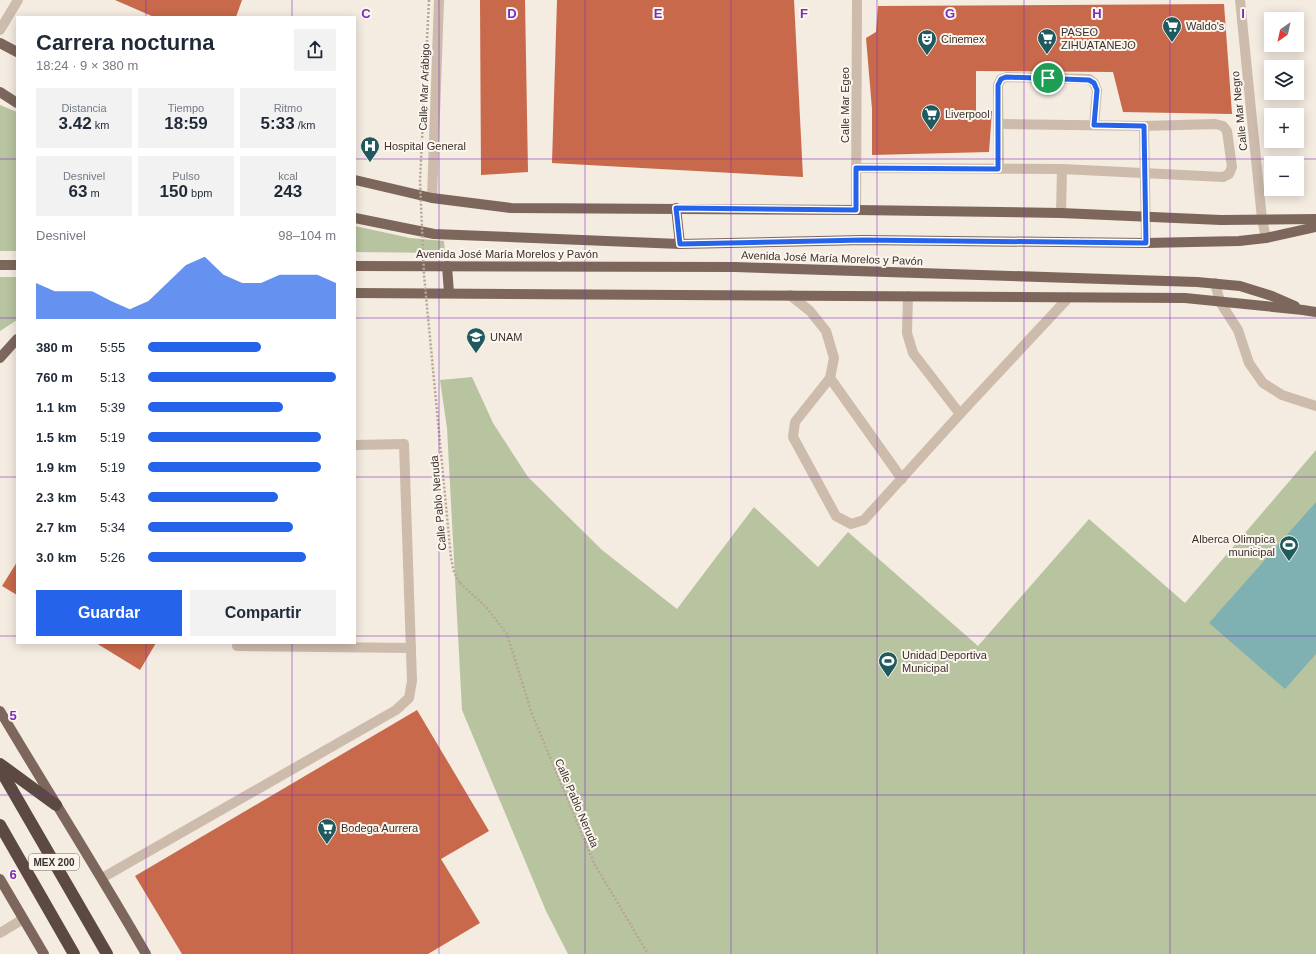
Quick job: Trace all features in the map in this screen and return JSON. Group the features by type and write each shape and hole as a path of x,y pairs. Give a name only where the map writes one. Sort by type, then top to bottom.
{"highway":[{"path":"0,764 56,806"},
{"name":"MEX 200","path":"0,769 107,954"},
{"name":"MEX 200","path":"0,825 74,954"}],"main road":[{"path":"0,43 16,51"},
{"path":"0,92 16,101"},
{"path":"356,180 432,198 511,208 856,210 1062,213 1221,220 1316,219"},
{"path":"676,208 680,244"},
{"name":"Avenida José María Morelos y Pavón","path":"356,218 434,234 680,244 863,240 1146,243 1239,241 1266,238 1316,227"},
{"path":"0,265 16,265"},
{"name":"Avenida José María Morelos y Pavón","path":"356,266 735,267 1181,281 1240,286 1272,296 1303,310"},
{"path":"447,266 449,293"},
{"name":"Avenida José María Morelos y Pavón","path":"356,293 1185,298 1316,312"},
{"path":"0,358 16,340"},
{"path":"0,711 56,806 102,878 146,954"},
{"path":"0,879 44,954"}],"street":[{"path":"0,30 18,0"},
{"name":"Calle Mar Arábigo","path":"432,198 439,0"},
{"name":"Calle Mar Egeo","path":"856,210 857,0"},
{"name":"Calle Mar Negro","path":"1240,0 1262,219 1266,238"},
{"path":"998,169 998,85 1001,79 1006,77 1089,80 1094,83 1097,90 1094,125"},
{"path":"856,168 1062,169 1223,177 1229,174 1232,167 1227,131 1223,126 1215,124 1144,126 999,124"},
{"path":"1144,126 1146,243"},
{"path":"1062,169 1062,213"},
{"path":"1214,283 1220,302 1238,330 1249,362 1263,383 1282,395 1316,406"},
{"path":"790,295 810,311 826,331 834,358 830,378 795,422 793,437 836,516 851,524 864,520 1069,297"},
{"path":"908,296 907,333 914,353 960,414"},
{"path":"830,378 902,479"},
{"path":"102,878 396,710 409,698 412,681 404,444 356,445"},
{"path":"237,646 411,648"},
{"path":"0,933 23,919"}],"path":[{"name":"Calle Pablo Neruda","path":"429,0 420,181 424,275 451,558 454,572 460,583 486,607 508,634 532,714 594,863 648,954"}],"green space":[{"path":"0,105 16,112 16,251 0,251"},
{"path":"356,226 410,238 444,241 445,253 356,252"},
{"path":"0,277 16,277 16,321 0,331"},
{"name":"Unidad Deportiva Municipal","path":"472,377 493,423 528,477 602,550 677,609 754,507 818,567 848,532 978,646 1089,519 1185,603 1316,450 1316,954 568,954 546,911 462,710 447,428 440,380"}],"water":[{"name":"Alberca Olimpica municipal","path":"1316,502 1316,654 1285,689 1209,623"}],"building":[{"path":"115,0 242,0 236,16 152,16"},
{"path":"480,0 525,0 528,172 481,175"},
{"path":"557,0 794,0 803,177 552,163"},
{"name":"PASEO ZIHUATANEJO","path":"1224,4 1232,114 1123,112 1113,72 976,71 976,111 992,111 989,152 872,155 872,109 866,38 876,32 878,6"},
{"path":"16,564 16,594 2,586"},
{"path":"98,644 155,644 140,670"},
{"name":"Bodega Aurrera","path":"417,710 489,831 441,859 480,923 428,954 182,954 135,876"}],"place":[{"name":"Waldo's","path":"1172,43"},
{"name":"PASEO ZIHUATANEJO","path":"1047,55"},
{"name":"Cinemex","path":"927,56"},
{"name":"Liverpool","path":"931,131"},
{"name":"Hospital General","path":"370,163"},
{"name":"UNAM","path":"476,354"},
{"name":"Alberca Olimpica municipal","path":"1289,562"},
{"name":"Unidad Deportiva Municipal","path":"888,678"},
{"name":"Bodega Aurrera","path":"327,845"}],"route":[{"path":"1006,77 1048,78 1089,80 1094,83 1097,90 1094,125 1144,126 1146,243 863,240 680,244 676,208 856,210 856,168 998,169 998,85 1001,79 1006,77"}]}
